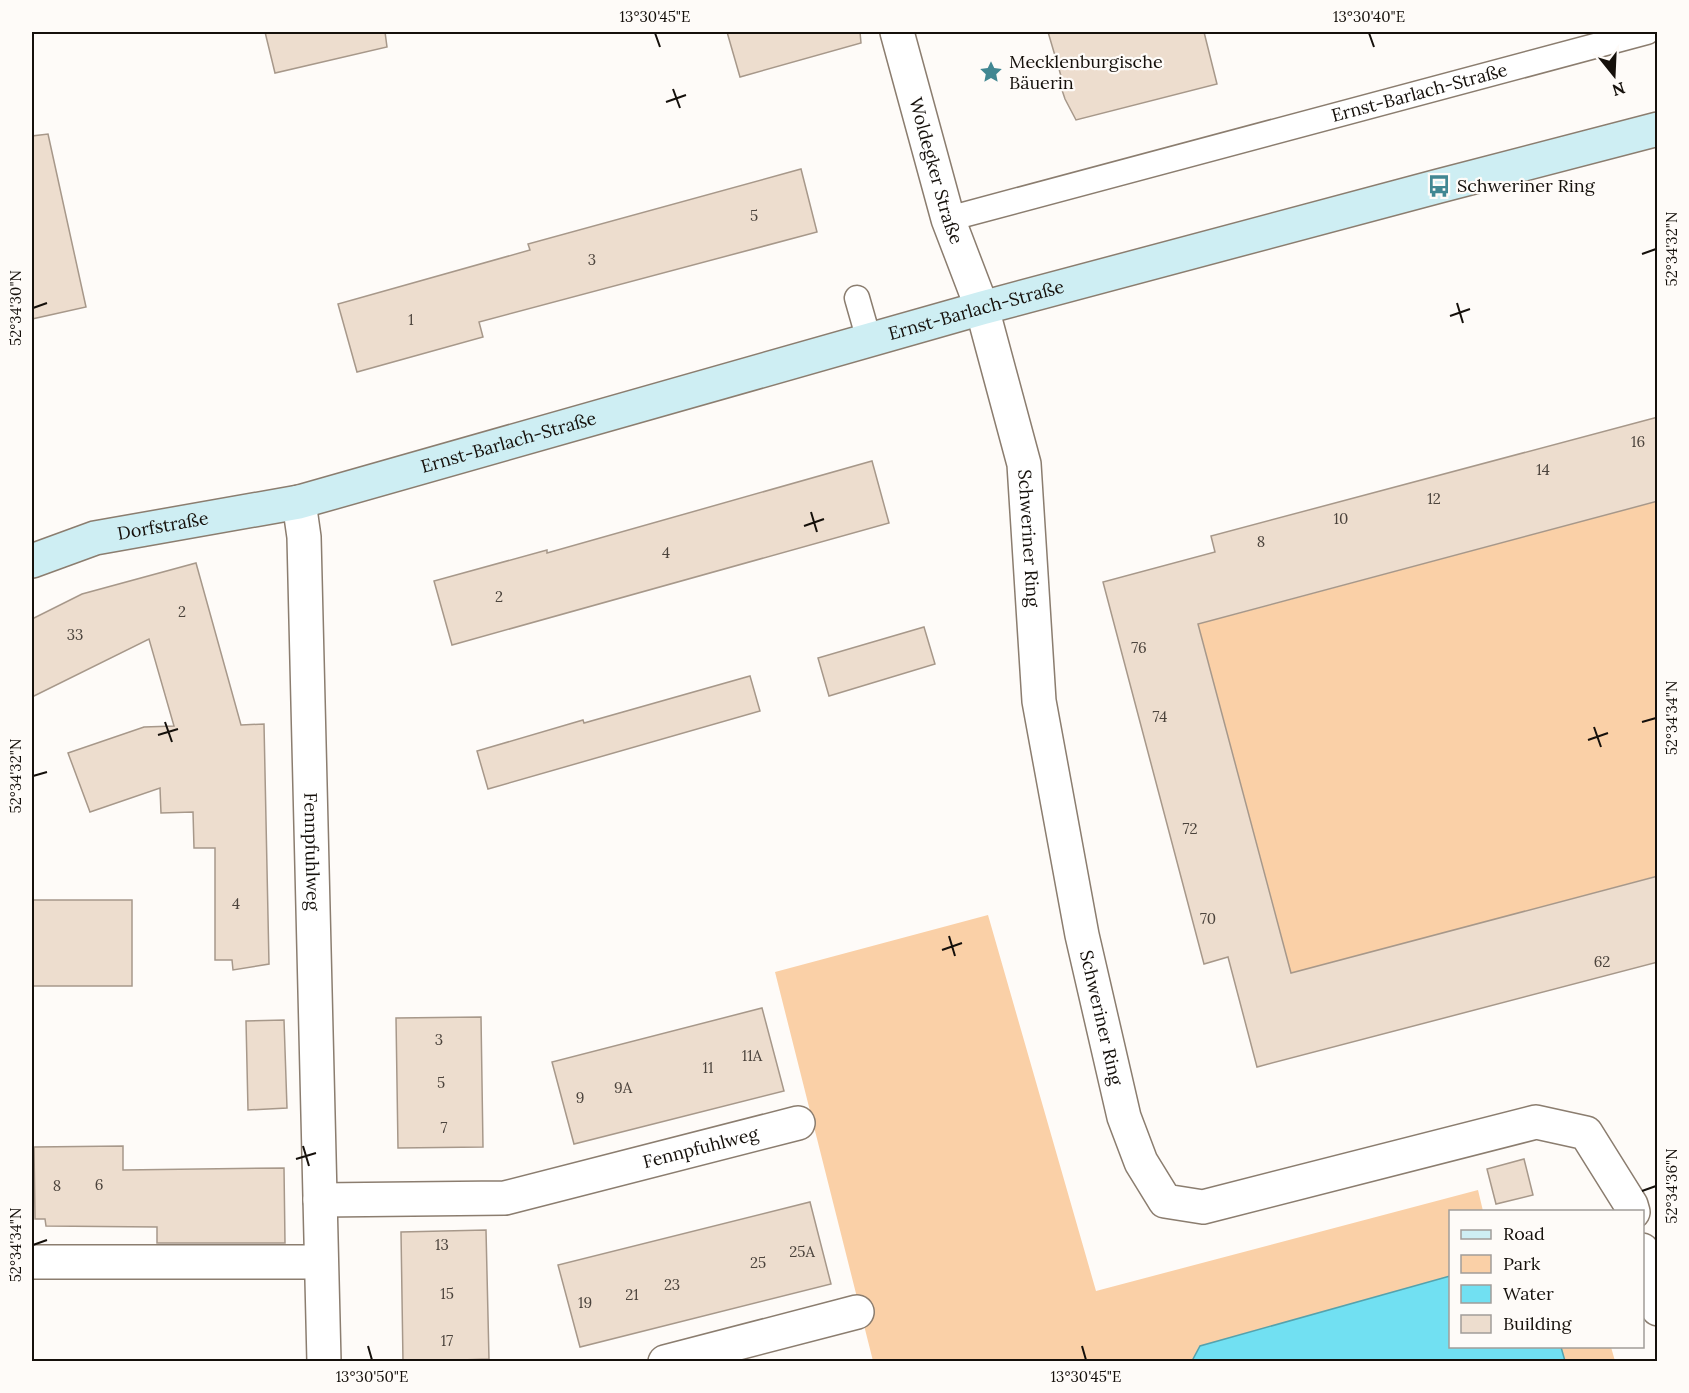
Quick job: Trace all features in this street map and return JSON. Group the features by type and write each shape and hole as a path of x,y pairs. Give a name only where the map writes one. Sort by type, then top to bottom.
{"main road":[{"name":"Ernst-Barlach-Straße","path":"299,502 982,308 1658,129"},
{"name":"Dorfstraße","path":"32,561 96,538 299,502"}],"street":[{"name":"Woldegker Straße","path":"897,32 948,219 982,308"},
{"name":"Schweriner Ring","path":"982,308 1024,464 1039,701 1082,935 1124,1117 1141,1162 1165,1201 1203,1207 1536,1122 1586,1133 1632,1210"},
{"name":"Fennpfuhlweg","path":"299,502 304,537 317,993 324,1362"},
{"name":"Fennpfuhlweg","path":"320,1200 505,1198 798,1123"},
{"path":"1644,1257 1658,1308"},
{"path":"32,1262 321,1262"},
{"path":"665,1362 857,1312"}],"lane":[{"name":"Ernst-Barlach-Straße","path":"948,219 1647,32"},
{"path":"857,298 869,340"}],"green space":[{"path":"1657,501 1657,876 1274,978 1283,942 1192,601 1233,615"},
{"path":"988,915 1096,1291 1478,1190 1483,1210 1449,1210 1449,1348 1611,1348 1615,1361 873,1361 775,972"}],"water":[{"path":"1449,1276 1449,1348 1561,1348 1565,1361 1192,1361 1200,1346"}],"building":[{"path":"265,32 385,32 387,47 275,73"},
{"path":"727,32 860,32 861,43 740,77"},
{"path":"1048,32 1204,32 1217,84 1076,120 1065,99 1058,78 1061,76"},
{"path":"48,134 86,307 32,319 32,136"},
{"path":"801,169 817,232 479,322 483,337 357,372 338,304 530,250 528,244"},
{"path":"1658,417 1658,501 1198,624 1291,973 1658,876 1658,962 1257,1067 1228,957 1204,964 1103,582 1215,552 1211,536"},
{"path":"872,461 889,523 452,645 434,581 547,550 547,553"},
{"path":"196,563 241,725 264,724 269,964 233,970 232,960 215,960 215,848 194,848 193,812 161,813 160,788 90,812 68,753 144,727 174,726 149,639 32,697 32,619 82,594"},
{"path":"924,627 935,664 829,696 818,658"},
{"path":"750,676 760,711 488,789 477,751 583,720 584,723"},
{"path":"32,900 132,900 132,986 32,986"},
{"path":"762,1008 784,1091 574,1144 552,1062"},
{"path":"481,1017 483,1147 398,1148 396,1018"},
{"path":"284,1020 287,1108 248,1110 246,1021"},
{"path":"123,1146 123,1170 284,1168 285,1243 157,1243 157,1227 46,1226 45,1219 35,1219 34,1147"},
{"path":"1524,1159 1533,1195 1496,1204 1487,1169"},
{"path":"810,1202 831,1284 580,1347 558,1265"},
{"path":"486,1230 489,1359 403,1362 401,1232"}],"place":[{"name":"Mecklenburgische Bäuerin","path":"991,72"},
{"name":"Schweriner Ring","path":"1439,186"}]}
